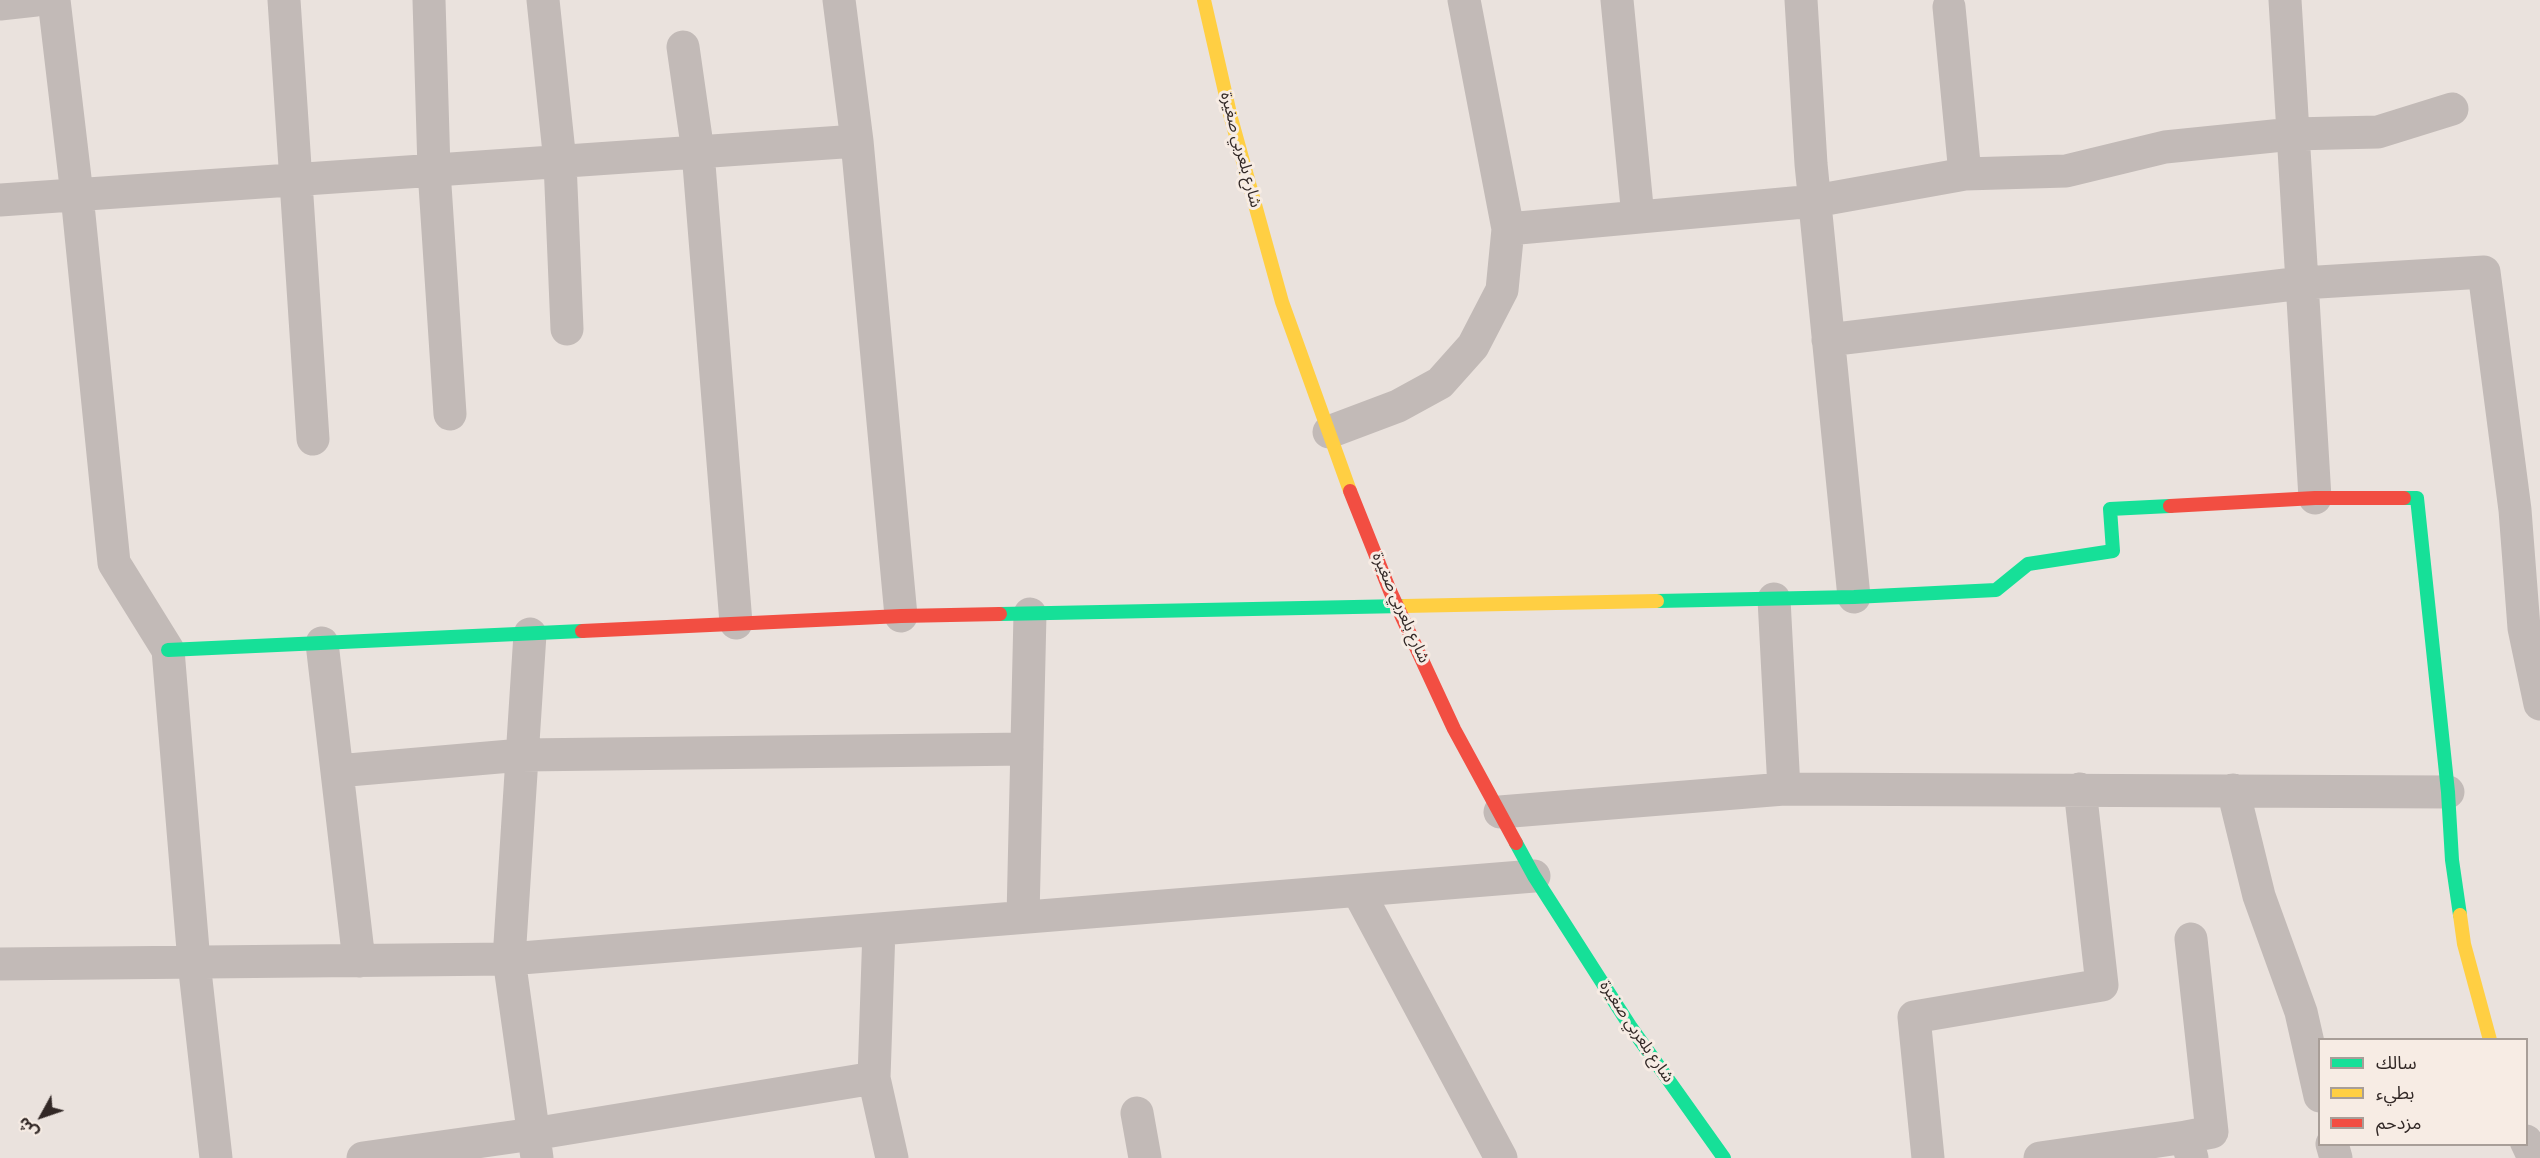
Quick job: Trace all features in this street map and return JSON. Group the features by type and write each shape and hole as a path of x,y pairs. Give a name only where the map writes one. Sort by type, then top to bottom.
{"street":[{"path":"0,4 36,0"},
{"path":"54,0 114,562 168,650 194,962 216,1158"},
{"path":"284,0 314,440"},
{"path":"429,0 434,170 450,414"},
{"path":"543,0 560,162 567,328"},
{"path":"839,0 857,141 901,616"},
{"name":"شارع بلعربي صغيرة","path":"1204,0 1231,118 1282,302 1343,473 1398,607 1454,729 1534,876 1630,1026 1724,1158"},
{"path":"1329,432 1398,406 1440,383 1473,346 1502,290 1508,229 1464,0"},
{"path":"1617,0 1638,217"},
{"path":"1801,0 1815,201 1854,597"},
{"path":"2285,0 2315,498"},
{"path":"1949,7 1965,174"},
{"path":"683,47 698,152 736,623"},
{"path":"1508,229 1815,201 1965,174 2066,171 2165,147 2293,134 2378,132 2452,109"},
{"path":"0,200 857,141"},
{"path":"1828,340 2302,283 2484,272 2515,510 2523,628 2540,704"},
{"path":"168,650 901,616 1774,599 1996,590 2028,564 2113,551 2110,509 2315,498 2417,498 2448,792 2452,860 2464,944 2489,1038"},
{"path":"1774,599 1784,789"},
{"path":"1023,917 1030,614"},
{"path":"530,634 509,959 535,1146"},
{"path":"322,643 359,961"},
{"path":"337,771 522,755 1027,749"},
{"path":"1500,812 1784,789 2448,792"},
{"path":"1928,1158 1914,1017 2102,985 2080,789"},
{"path":"2233,790 2259,896 2301,1012 2318,1091"},
{"path":"0,964 509,959 1534,876"},
{"path":"1358,891 1501,1158"},
{"path":"879,929 874,1078 892,1158"},
{"path":"2040,1158 2189,1148 2212,1132 2191,939"},
{"path":"363,1158 535,1146 874,1078"},
{"path":"1137,1113 1144,1158"}],"traffic: fast":[{"path":"2404,498 2417,498 2448,792 2452,860 2460,915"},
{"path":"1657,601 1854,597 1996,590 2028,564 2113,551 2110,509 2170,506"},
{"path":"1000,614 1404,606"},
{"path":"168,650 582,631"},
{"path":"1516,843 1534,876 1630,1026 1724,1158"}],"traffic: slow":[{"path":"1204,0 1231,118 1282,302 1350,491"},
{"path":"1404,606 1657,601"},
{"path":"2460,915 2464,944 2489,1038"}],"traffic: jam":[{"path":"1350,491 1390,591 1454,729 1516,843"},
{"path":"2170,506 2315,498 2404,498"},
{"path":"582,631 901,616 1000,614"}]}
